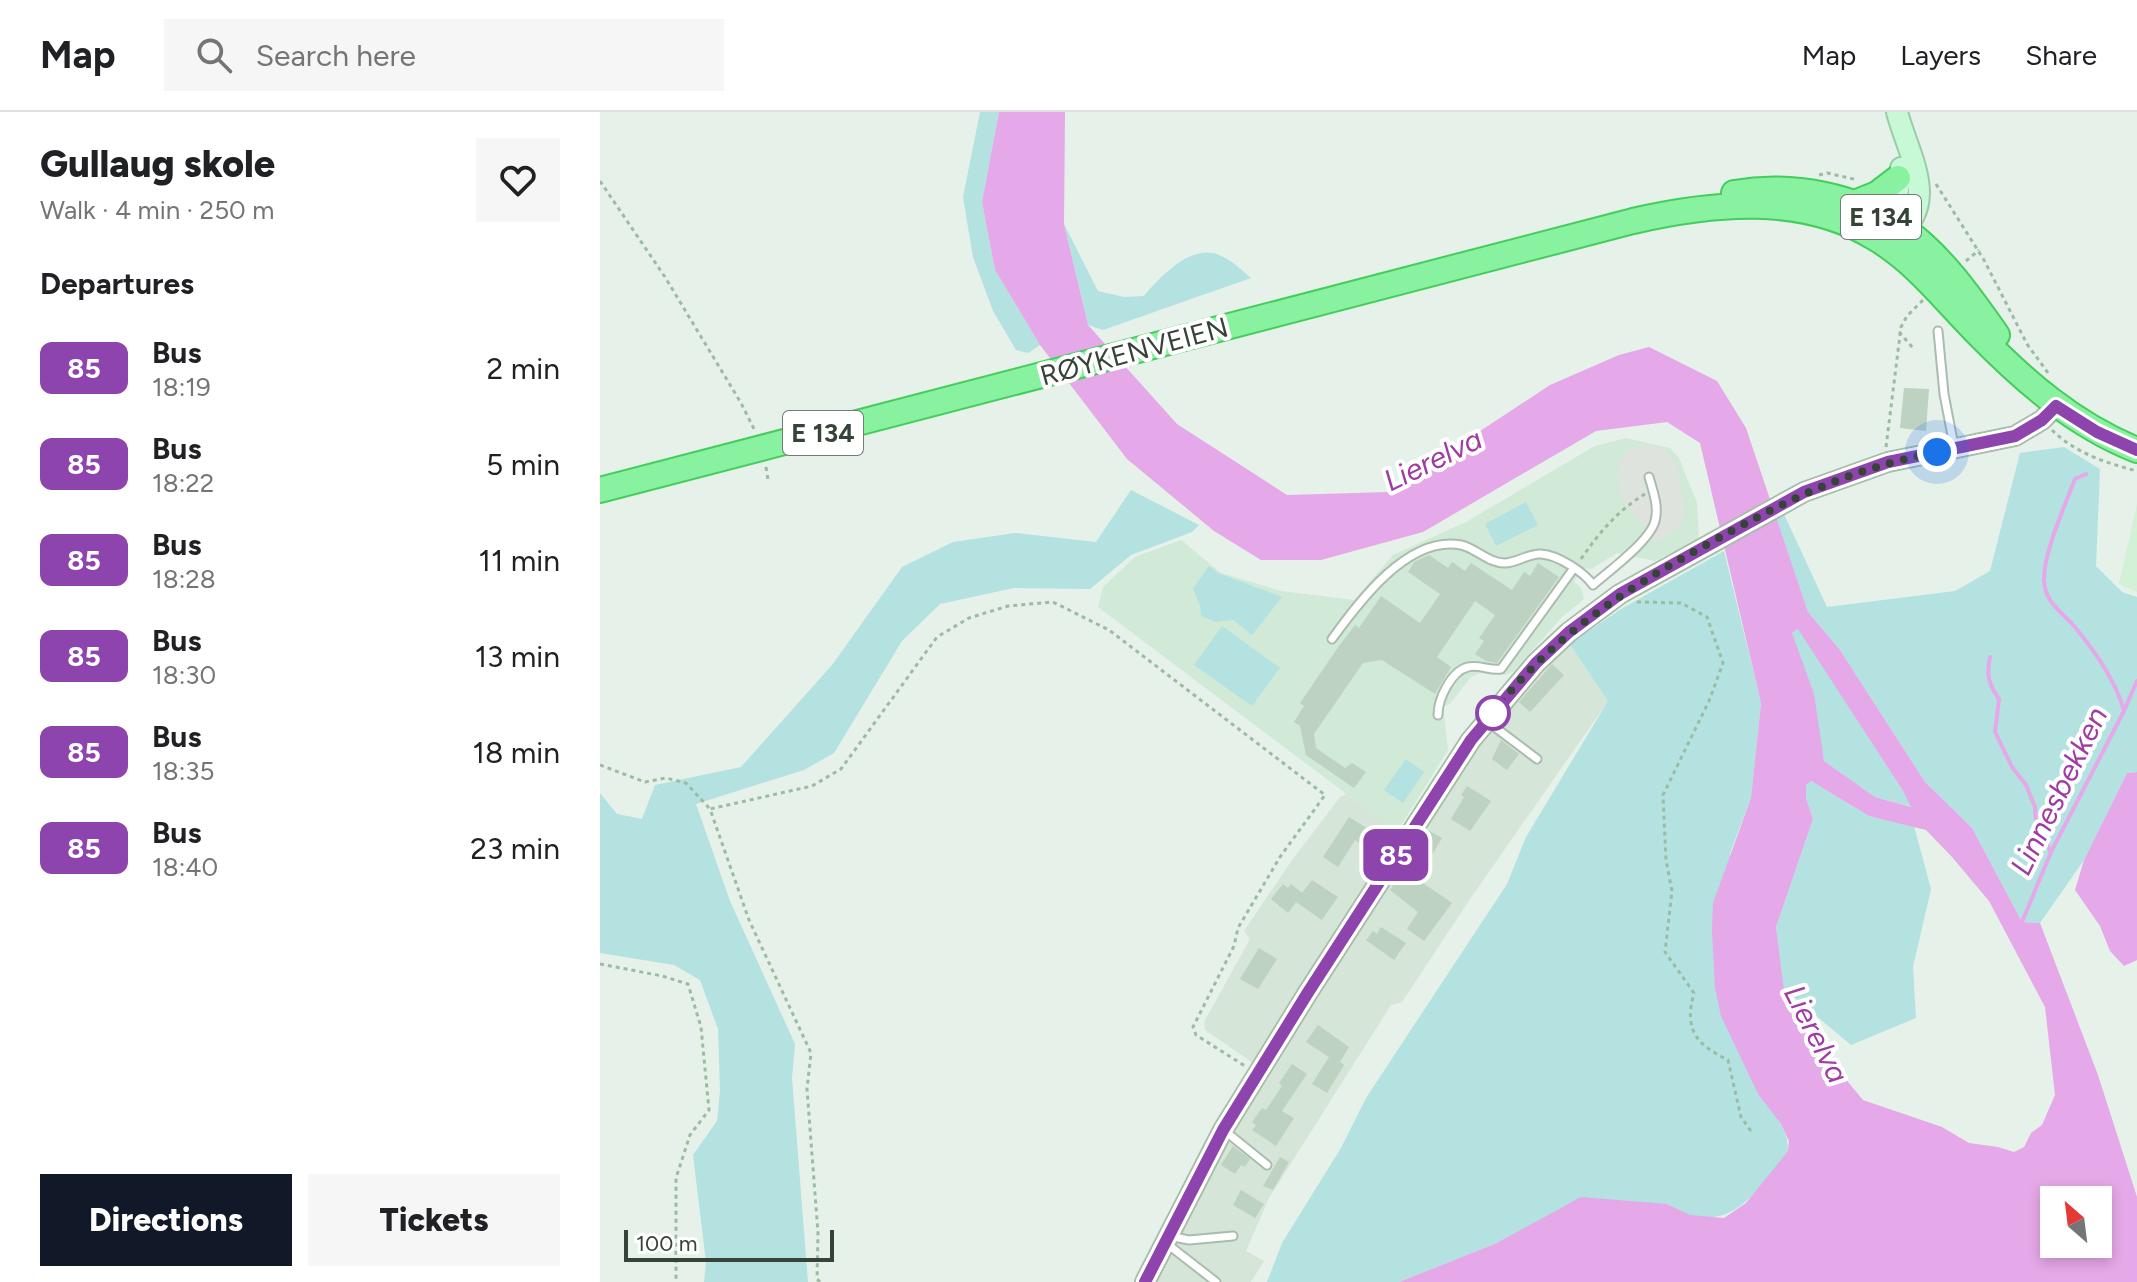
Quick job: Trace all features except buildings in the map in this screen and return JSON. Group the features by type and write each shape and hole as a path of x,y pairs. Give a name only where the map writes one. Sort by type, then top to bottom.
{"highway":[{"name":"E 134","path":"1852,204 1877,194 1898,178"},
{"name":"RØYKENVEIEN","path":"600,490 1668,213 1720,195 1781,189 1812,192 1852,204 1893,231 1953,277 2038,377 2049,413 2137,450"},
{"name":"RØYKENVEIEN","path":"1668,213 1724,206 1777,207 1833,219 1863,231 1893,231"}],"main road":[{"path":"1893,231 1902,161 1900,122"},
{"path":"1893,231 1916,215 1920,202 1914,162 1900,122"}],"street":[{"path":"1151,1280 1166,1239 1223,1130 1421,816 1487,720 1536,663 1569,632 1620,594 1777,506 1856,472 1888,462 2007,439 2023,433 2049,413"}],"lane":[{"path":"1938,331 1944,394 1954,449"},
{"path":"1332,639 1367,592 1385,576 1421,551 1442,545 1464,546 1495,562 1505,563 1539,553 1553,556 1588,578 1593,585 1648,535 1656,516 1649,477"},
{"path":"1438,715 1438,705 1455,675 1468,667 1501,669 1574,568"},
{"path":"1487,720 1537,759"},
{"path":"1223,1130 1267,1165"},
{"path":"1166,1239 1233,1236"},
{"path":"1166,1239 1216,1282"}],"path":[{"path":"1812,192 1815,179 1823,172 1852,180 1865,179"},
{"path":"1931,175 1955,218 1979,250 2038,377"},
{"path":"600,181 665,277 741,403 762,448 768,480"},
{"path":"1971,256 1979,250"},
{"path":"1886,454 1899,332 1916,306"},
{"path":"1899,332 1913,348"},
{"path":"2049,413 2073,447 2103,461 2137,471"},
{"path":"1574,568 1601,530 1631,503 1653,490"},
{"path":"710,809 812,786 841,769 937,637 969,618 1008,606 1053,602 1109,630 1325,795 1280,857 1238,928 1234,946 1193,1027 1196,1035 1258,1074"},
{"path":"1633,602 1681,603 1707,617 1723,663 1709,701 1663,795 1666,860 1672,891 1665,952 1694,993 1690,1010 1693,1034 1706,1049 1728,1060 1741,1117 1753,1134"},
{"path":"600,765 645,782 666,778 686,783 710,809 749,920 811,1053 807,1089 818,1233 817,1279 820,1282"},
{"path":"600,964 688,984 701,1027 709,1110 690,1135 676,1178 676,1282"}],"shaded area":[{"path":"980,112 999,112 982,202 995,270 1040,345 1028,353 1016,350 993,311 973,257 963,197"},
{"path":"999,112 1065,112 1064,224 1088,325 1177,424 1287,495 1388,492 1550,385 1619,355 1649,347 1717,381 1746,428 1808,612 1840,650 1925,782 1972,828 2022,922 2040,923 2098,1075 2137,1197 2137,1282 1399,1282 1497,1243 1581,1197 1667,1204 1690,1215 1724,1218 1746,1203 1788,1151 1789,1141 1781,1124 1758,1094 1721,1016 1715,988 1713,903 1751,798 1761,703 1700,443 1667,422 1596,431 1423,532 1321,560 1261,560 1214,531 1127,459 1040,345 995,270 982,202","holes":["1798,629 1911,807 1875,797 1824,761 1814,694 1792,633","1811,781 1869,816 1926,830 1989,901 2045,1007 2055,1095 2042,1125 2031,1133 2024,1147 2014,1152 1969,1143 1942,1127 1863,1100 1786,1007 1776,927 1813,819 1806,798 1806,785"]},
{"path":"1064,224 1098,291 1124,297 1144,296 1174,266 1203,253 1223,257 1251,278 1103,330 1088,325"},
{"path":"1626,438 1670,448 1679,458 1697,503 1699,539 1655,561 1617,553 1591,569 1584,568 1574,581 1581,588 1584,599 1562,617 1513,672 1505,675 1484,671 1471,677 1450,704 1443,706 1448,750 1397,832 1098,607 1103,587 1135,557 1181,540 1221,573 1281,591 1354,600 1393,555 1466,522 1595,446"},
{"path":"1643,445 1656,445 1667,452 1677,466 1685,514 1680,525 1658,542 1622,500 1618,479 1620,461 1627,451"},
{"path":"2064,447 2100,469 2096,566 2122,592 2137,597 2137,772 2127,773 2084,860 2040,923 2022,922 1972,828 1925,782 1840,650 1808,612 1775,516 1783,512 1827,607 1955,591 1990,571 2020,453"},
{"path":"1131,490 1199,525 1192,532 1131,555 1090,589 1014,588 940,604 902,641 834,753 804,770 696,804 730,901 795,1044 792,1078 808,1282 704,1282 706,1262 693,1155 717,1121 720,1091 718,1029 700,980 674,965 600,953 600,793 617,814 642,819 655,785 741,767 832,665 902,567 953,542 1015,533 1096,542"},
{"path":"1526,502 1538,525 1496,546 1485,524"},
{"path":"2137,504 2137,592 2119,584"},
{"path":"1724,551 1761,703 1751,798 1730,853 1758,1094 1783,1128 1788,1152 1747,1200 1721,1215 1707,1218 1690,1215 1667,1204 1497,1243 1399,1282 1267,1282 1282,1243 1341,1148 1366,1098 1507,884 1526,837 1608,701 1570,644 1621,609"},
{"path":"1209,566 1218,573 1282,597 1252,635 1233,620 1216,622 1201,616 1193,589"},
{"path":"1222,626 1280,668 1252,706 1194,665"},
{"path":"1798,628 1912,807 1875,797 1824,761 1792,633"},
{"path":"1570,644 1609,700 1402,1002 1391,1005 1269,1198 1246,1251 1264,1261 1251,1282 1155,1282 1204,1182 1267,1079 1249,1060 1205,1030 1204,1022 1250,939 1244,931 1290,863 1340,797 1346,794 1416,845 1477,743 1562,648"},
{"path":"1406,759 1424,772 1403,803 1384,790"},
{"path":"2137,772 2137,960 2124,966 2110,951 2100,926 2075,890 2084,860 2127,773"},
{"path":"1811,781 1869,816 1914,826 1931,889 1913,967 1916,1018 1851,1045 1783,988 1776,927 1813,819 1806,798 1806,785"}],"waterway":[{"path":"2086,474 2075,479 2051,544 2045,570 2045,589 2051,601 2082,635 2104,666 2124,711"},
{"path":"1990,657 1989,680 1999,699 1995,732 2012,767 2026,785 2035,807 2036,824 2051,852"},
{"name":"Linnesbekken","path":"2022,922 2051,852 2137,681"}],"bus line":[{"name":"85","path":"1145,1282 1223,1130 1421,816 1487,720 1536,663 1569,632 1620,594 1670,564 1804,492 1888,462 2007,439 2023,433 2056,406 2097,432 2137,450"}],"route":[{"path":"1493,713 1536,663 1569,632 1620,594 1670,564 1804,492 1874,466 1937,452"}],"water label":[{"name":"Lierelva","path":"1433,460"},
{"name":"Lierelva","path":"1816,1034"}]}
